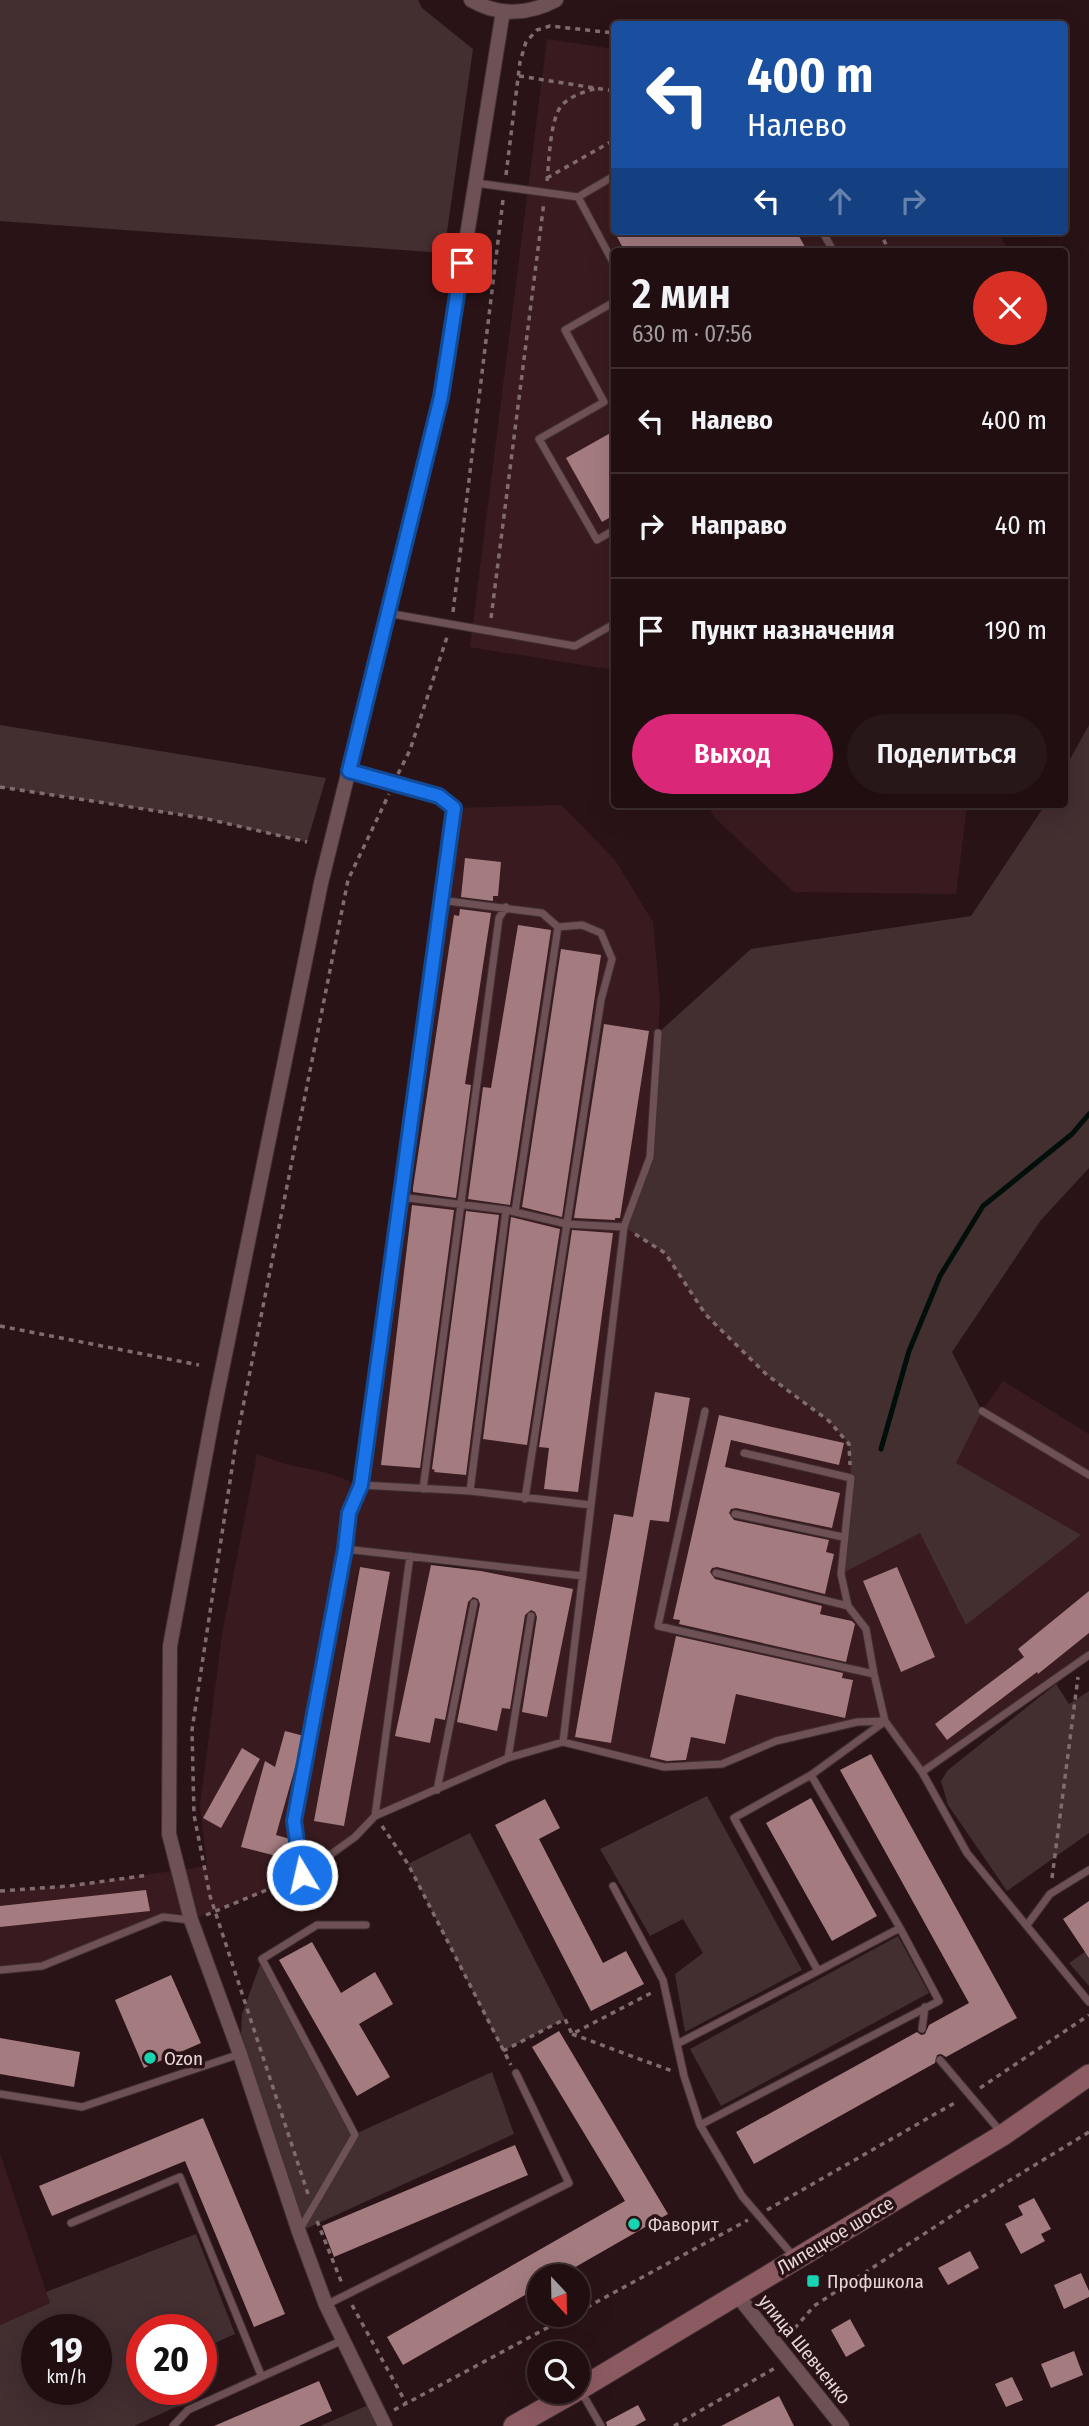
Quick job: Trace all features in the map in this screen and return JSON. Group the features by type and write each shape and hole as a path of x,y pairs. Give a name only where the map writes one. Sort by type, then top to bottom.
{"main road":[{"name":"Липецкое шоссе","path":"590,2382 1003,2135 1089,2075"},
{"name":"Липецкое шоссе","path":"514,2426 552,2404"}],"street":[{"path":"471,0 503,11 532,10 556,0"},
{"path":"382,2422 327,2305 299,2232 240,2054 191,1920 169,1834 170,1646 216,1395 316,910 441,397 503,11"},
{"name":"улица Шевченко","path":"737,2295 842,2426"}],"lane":[{"path":"475,183 578,197 611,178"},
{"path":"578,197 611,258"},
{"path":"824,235 831,247"},
{"path":"611,304 565,330 604,402 538,439 597,540 611,532"},
{"path":"387,613 575,646 611,626"},
{"path":"349,771 439,796 454,808 361,1485 349,1513 345,1549 294,1821 302,1875 355,1837 374,1816 508,1758 563,1742 664,1767 722,1764 776,1741 857,1722 885,1721"},
{"path":"440,900 542,913 558,927 582,925 601,933 612,959 601,1000 525,1499"},
{"path":"423,1489 499,918 506,907"},
{"path":"470,1491 510,1211 558,927"},
{"path":"563,1742 624,1227 650,1157 658,1033"},
{"path":"400,1197 510,1211 566,1224 624,1227"},
{"path":"705,1411 658,1626 874,1674"},
{"path":"982,1411 1089,1475"},
{"path":"744,1453 851,1478 841,1574 848,1606 866,1629 885,1721 922,1772 967,1853 1089,2002"},
{"path":"361,1485 470,1491 591,1505"},
{"path":"736,1514 843,1537"},
{"path":"345,1549 583,1576"},
{"path":"374,1816 410,1556"},
{"path":"716,1573 848,1606"},
{"path":"437,1790 474,1603"},
{"path":"508,1758 531,1616"},
{"path":"922,1772 1089,1655"},
{"path":"818,1971 734,1818 811,1775 885,1721"},
{"path":"700,2125 939,2001 811,1775"},
{"path":"1027,1925 1051,1894 1089,1870"},
{"path":"613,1886 663,1980 684,2076 700,2125 742,2196 796,2259"},
{"path":"0,1970 42,1966 163,1917 191,1920"},
{"path":"299,2232 355,2135 262,1959 317,1925 366,1925"},
{"path":"677,2044 900,1928"},
{"path":"922,2029 925,2007"},
{"path":"0,2094 82,2107 240,2054"},
{"path":"940,2060 1003,2135"},
{"path":"327,2305 569,2183 516,2073"},
{"path":"71,2223 180,2177 261,2375"},
{"path":"173,2426 188,2410 344,2339"},
{"path":"586,2404 601,2426"}],"path":[{"path":"407,2403 346,2294 312,2208 210,1896 194,1815 191,1730 236,1442 348,880 410,750 452,623 519,76 526,43 537,30 550,26 611,33"},
{"path":"519,76 611,90"},
{"path":"489,630 555,122 560,107 577,94 597,88"},
{"path":"547,178 611,142"},
{"path":"0,787 203,818 307,842"},
{"path":"624,1227 665,1252 706,1315 767,1375 830,1421 849,1444 851,1478"},
{"path":"0,1326 199,1365"},
{"path":"1051,1894 1080,1661"},
{"path":"374,1816 408,1864 516,2073"},
{"path":"0,1891 69,1886 149,1875"},
{"path":"191,1920 302,1875"},
{"path":"572,2034 664,1986"},
{"path":"590,2306 759,2215 969,2095 1089,2015"},
{"path":"503,2051 565,2020 572,2034 684,2076"},
{"path":"674,2426 789,2360 788,2336 814,2306 957,2213 1089,2132"},
{"path":"382,2422 407,2403 547,2328"}],"shaded area":[{"path":"0,0 418,0 422,8 473,49 444,253 0,221"},
{"path":"547,39 611,49 611,235 999,235 1007,248 611,248 611,670 470,647"},
{"path":"0,725 326,778 307,842 203,818 0,787"},
{"path":"1089,725 1089,1168 1041,1220 952,1352 982,1411 956,1463 1081,1535 966,1625 920,1533 841,1574 851,1478 849,1444 829,1421 767,1375 706,1315 665,1253 624,1227 650,1157 658,1033 751,949 971,916 1043,808 1068,808 1068,763"},
{"path":"561,805 615,860 653,922 660,1001 650,1157 624,1227 665,1253 706,1315 767,1375 829,1421 849,1444 851,1478 920,1532 966,1625 956,1462 982,1411 1003,1381 1089,1434 1089,1591 1018,1649 1038,1674 1089,1633 1089,1655 922,1772 885,1721 857,1722 776,1741 722,1764 664,1767 563,1742 508,1758 375,1816 355,1837 302,1875 243,1900 191,1920 163,1917 42,1966 0,1970 0,1891 69,1886 207,1866 200,1806 222,1634 257,1454 285,1464 328,1473 360,1485 454,808","holes":["655,1392 690,1399 669,1521 650,1520 611,1743 575,1736 614,1514 633,1517","719,1415 844,1444 839,1465 731,1440 715,1527 834,1554 826,1588 708,1562 702,1587 855,1621 847,1658 673,1618","432,1561 573,1589 525,1597 497,1730 461,1723 487,1593 462,1588 430,1743 395,1735","359,1567 390,1573 344,1826 314,1820","897,1567 934,1657 900,1671 863,1581","675,1641 852,1680 844,1718 736,1694 725,1744 709,1741 702,1688 685,1764 650,1757"]},
{"path":"709,808 967,808 956,894 794,892 715,818"},
{"path":"1056,1684 1069,1704 1089,1691 1089,1833 1007,1891 948,1805 941,1781 948,1770"},
{"path":"707,1796 802,1970 685,2032 675,1974 703,1953 683,1919 650,1936 600,1849"},
{"path":"470,1833 565,2019 503,2051 408,1864"},
{"path":"898,1936 929,1993 721,2106 690,2049"},
{"path":"1089,1949 1089,1986 1069,1963"},
{"path":"262,1959 355,2134 492,2072 514,2134 299,2232 240,2054 242,2014"},
{"path":"0,2153 50,2303 0,2325"},
{"path":"196,2234 235,2334 217,2342 217,2314 126,2314 126,2405 180,2405 134,2426 0,2426 0,2325 21,2316 21,2405 112,2405 112,2314 25,2314 50,2303 46,2292"},
{"path":"373,2403 384,2426 320,2426"}],"building":[{"path":"616,235 798,235 806,248 623,248"},
{"path":"611,433 611,517 602,522 566,458"},
{"path":"465,858 501,862 498,896 493,896 493,901 461,897"},
{"path":"460,909 491,913 465,1084 471,1085 456,1198 413,1192 413,1188 454,915 459,916"},
{"path":"518,925 551,930 510,1205 468,1199 483,1087 491,1088"},
{"path":"561,949 601,955 562,1217 522,1207"},
{"path":"604,1024 649,1031 620,1218 615,1220 574,1218"},
{"path":"412,1205 454,1210 420,1468 381,1465"},
{"path":"466,1211 499,1215 466,1475 434,1472 432,1469"},
{"path":"511,1217 560,1229 527,1445 483,1439"},
{"path":"572,1230 613,1233 578,1492 544,1489 549,1448 539,1447"},
{"path":"655,1392 690,1398 669,1522 650,1520 611,1743 575,1737 614,1514 633,1517"},
{"path":"719,1415 844,1443 839,1465 731,1440 725,1467 840,1493 832,1528 736,1508 729,1513 734,1520 829,1540 826,1552 834,1554 825,1594 717,1567 710,1572 715,1579 822,1606 820,1614 852,1621 855,1624 846,1662 679,1624 680,1620 673,1619"},
{"path":"431,1565 481,1571 573,1589 547,1717 522,1712 537,1617 531,1610 525,1615 510,1709 502,1708 497,1731 457,1722 480,1604 478,1599 473,1597 468,1602 445,1720 435,1718 430,1743 395,1736"},
{"path":"360,1567 390,1572 344,1826 314,1821"},
{"path":"897,1567 935,1657 901,1672 863,1581"},
{"path":"1089,1591 1089,1633 947,1740 935,1724 1024,1657 1018,1649"},
{"path":"676,1636 843,1673 842,1678 853,1680 845,1718 736,1694 725,1744 691,1737 686,1760 667,1761 650,1757"},
{"path":"285,1731 304,1736 276,1835 290,1839 284,1858 241,1847 265,1761 275,1767"},
{"path":"242,1748 260,1759 221,1828 203,1818"},
{"path":"871,1754 1017,2018 946,2057 937,2055 935,2063 754,2164 736,2132 917,2032 925,2034 929,2025 969,2003 840,1770"},
{"path":"811,1798 877,1916 832,1941 766,1823"},
{"path":"545,1799 560,1828 539,1839 603,1963 626,1951 644,1984 591,2011 495,1825"},
{"path":"146,1890 150,1911 0,1927 0,1906"},
{"path":"1089,1901 1089,1958 1063,1919"},
{"path":"312,1942 341,1993 375,1972 393,2004 359,2024 390,2077 357,2096 279,1960"},
{"path":"171,1975 201,2043 144,2068 115,2000"},
{"path":"559,2031 668,2214 581,2264 527,2264 527,2294 403,2365 387,2337 625,2201 532,2047"},
{"path":"0,2038 80,2052 74,2087 0,2074"},
{"path":"203,2118 285,2314 254,2327 185,2161 52,2216 39,2186"},
{"path":"515,2145 528,2175 334,2257 322,2226"},
{"path":"1034,2198 1051,2229 1041,2234 1045,2241 1021,2254 1005,2224 1023,2215 1018,2206"},
{"path":"970,2251 979,2268 948,2285 938,2268"},
{"path":"1081,2273 1089,2297 1064,2309 1054,2285"},
{"path":"850,2319 865,2346 846,2357 831,2330"},
{"path":"1074,2351 1083,2375 1051,2388 1041,2364"},
{"path":"1012,2377 1023,2400 1006,2407 995,2384"},
{"path":"319,2381 332,2411 299,2426 214,2426"},
{"path":"779,2396 794,2426 721,2426"},
{"path":"638,2405 646,2420 635,2426 607,2426 606,2422"}],"waterway":[{"path":"881,1449 909,1351 940,1276 983,1206 1072,1134 1089,1114"}],"place":[{"name":"Ozon","path":"150,2058"},
{"name":"Фаворит","path":"634,2224"},
{"name":"Профшкола","path":"813,2281"}],"route":[{"path":"302,1875 294,1821 345,1549 349,1513 361,1485 454,808 439,796 349,771 441,397 462,263"}]}
